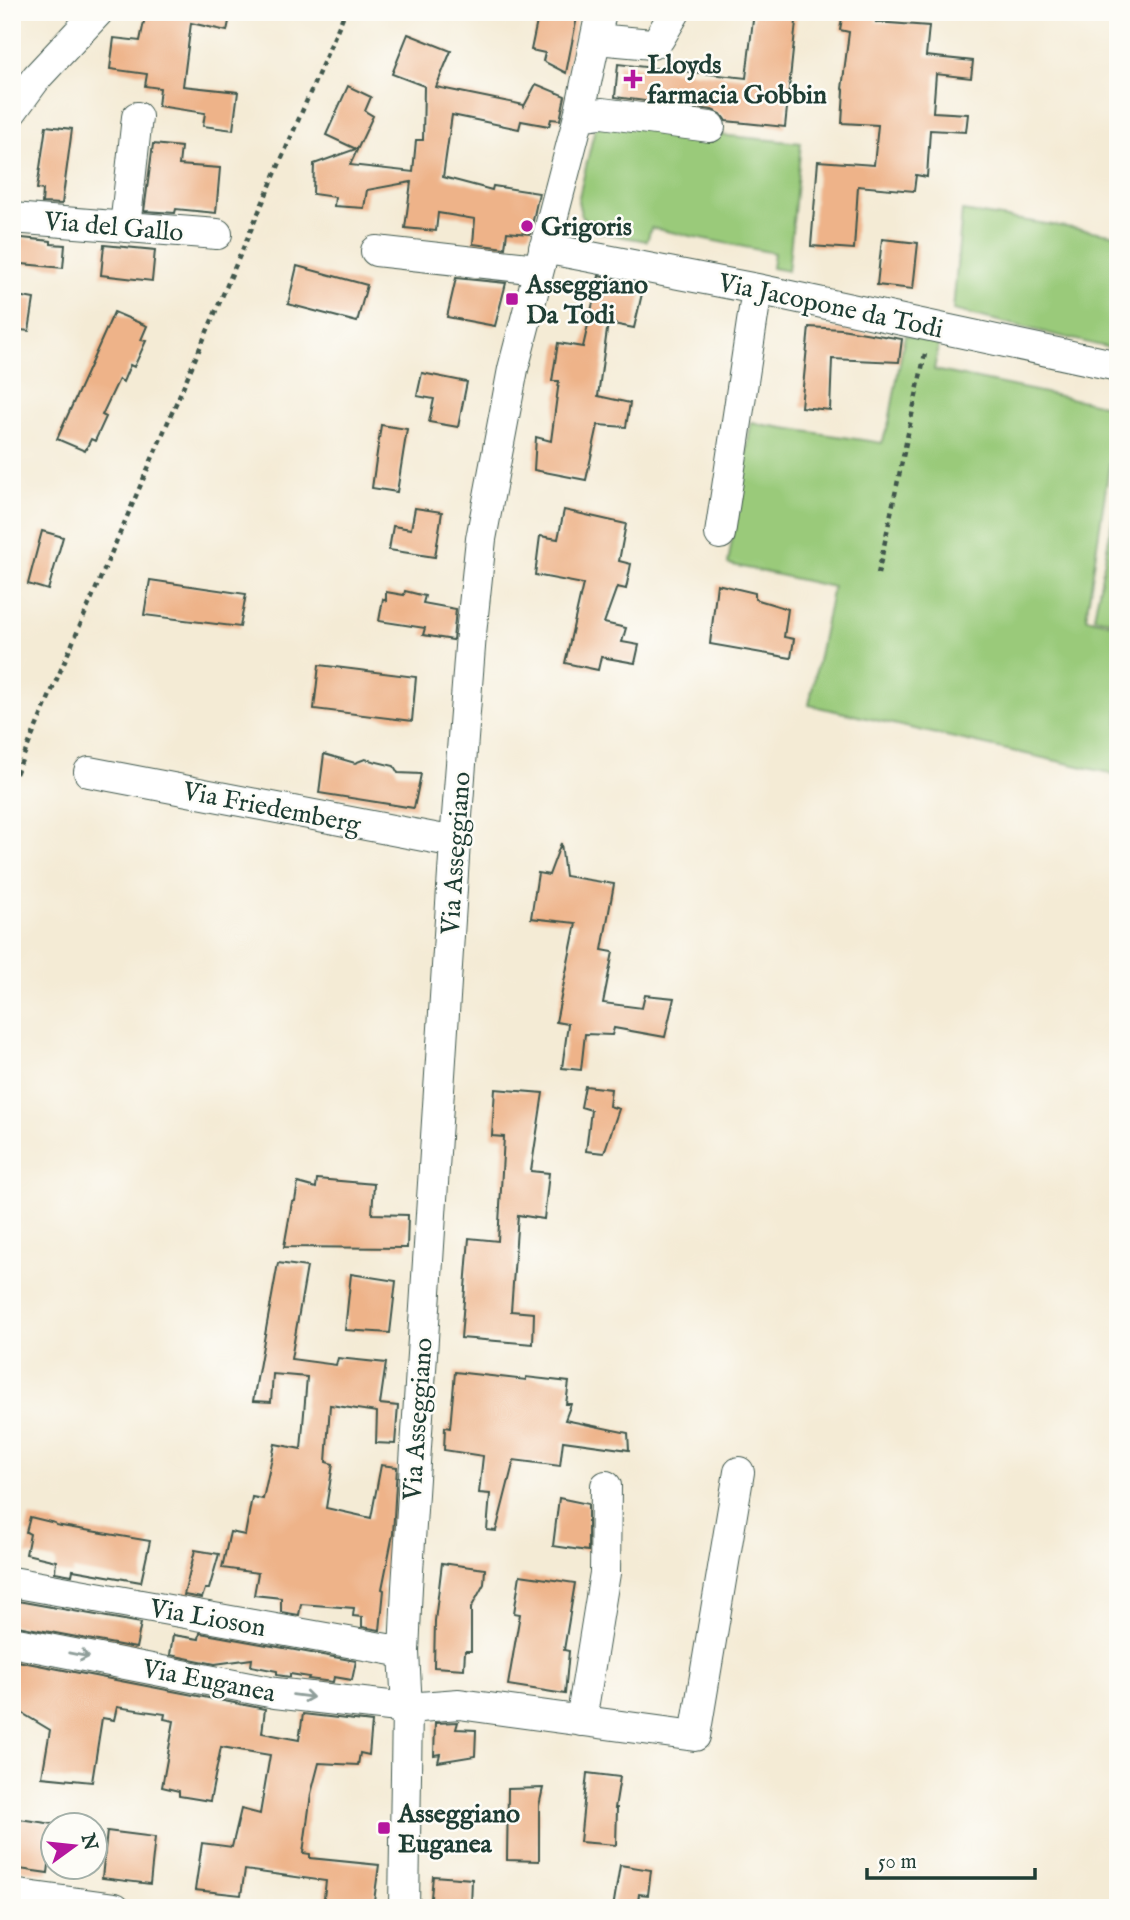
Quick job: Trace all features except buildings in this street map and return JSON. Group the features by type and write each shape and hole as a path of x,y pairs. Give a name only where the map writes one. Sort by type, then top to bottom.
{"street":[{"path":"12,111 37,77 97,12"},
{"path":"599,25 652,44 659,38 675,12"},
{"name":"Via Asseggiano","path":"404,1908 407,1708 404,1652 455,842 471,634 481,539 513,369 579,116 599,25"},
{"path":"579,116 602,113 710,127"},
{"path":"125,227 137,117"},
{"name":"Via del Gallo","path":"12,218 217,234"},
{"name":"Via Jacopone da Todi","path":"376,251 541,259 757,289 1118,366"},
{"path":"720,534 757,289"},
{"name":"Via Friedemberg","path":"89,772 455,842"},
{"path":"407,1708 459,1704 695,1736 738,1472"},
{"path":"581,1721 605,1573 606,1486"},
{"name":"Via Lioson","path":"12,1582 404,1652"},
{"name":"Via Euganea","path":"12,1642 275,1693 407,1708"},
{"path":"12,1894 115,1908"}],"path":[{"path":"12,783 345,12"},
{"path":"878,574 928,340"}],"green space":[{"path":"596,123 801,143 788,271 772,268 774,253 651,228 647,241 596,232 581,214 578,201"},
{"path":"962,211 1118,235 1118,350 953,310"},
{"path":"905,335 939,342 934,370 1118,408 1086,618 1118,625 1118,775 809,705 833,587 728,564 751,423 882,443 889,422"},
{"path":"1118,490 1118,622 1094,617"}],"place":[{"name":"Lloyds farmacia Gobbin","path":"633,79"},
{"name":"Grigoris","path":"527,226"},
{"name":"Asseggiano Da Todi","path":"512,299"},
{"name":"Asseggiano Euganea","path":"384,1828"}]}
